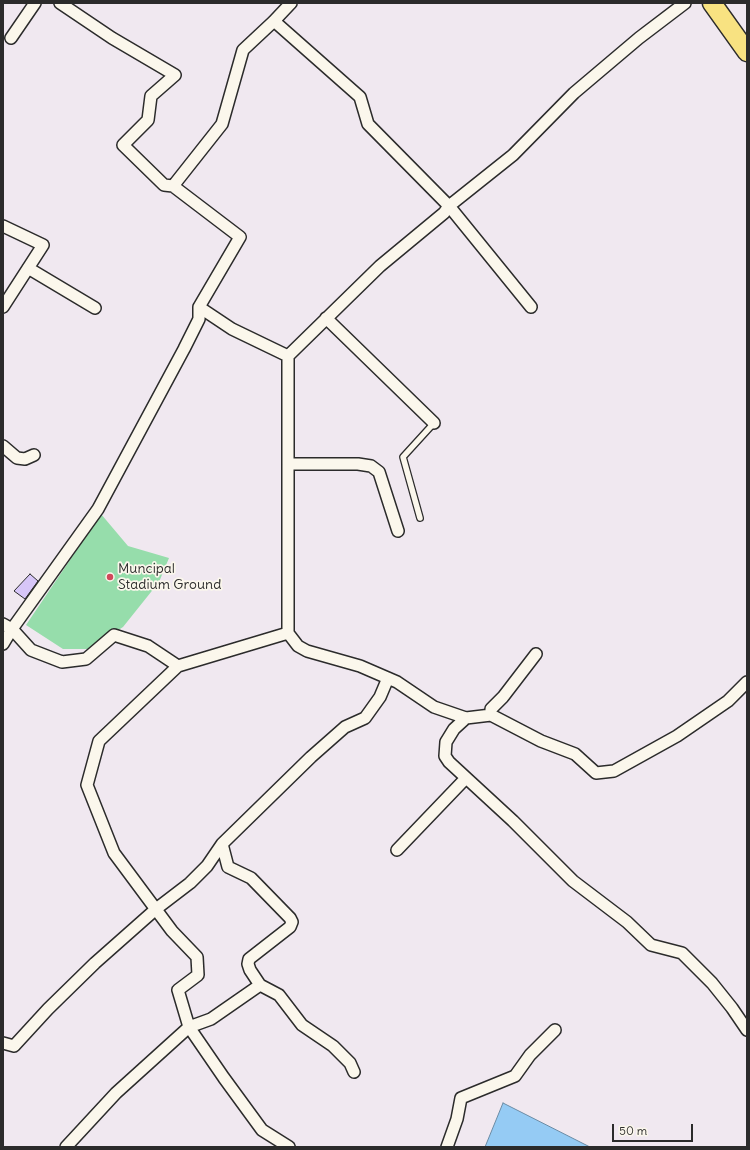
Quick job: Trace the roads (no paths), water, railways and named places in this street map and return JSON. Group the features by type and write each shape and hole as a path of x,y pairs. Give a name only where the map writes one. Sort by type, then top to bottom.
{"main road":[{"path":"712,3 747,52"}],"street":[{"path":"11,38 35,3"},
{"path":"3,644 8,626 98,509 187,343 199,318 199,306 240,236 173,186 164,185 123,145 148,120 151,96 175,75 112,38 60,3"},
{"path":"173,186 222,124 243,50 291,3"},
{"path":"685,3 639,38 574,93 513,155 449,206 444,213 380,266 288,356 288,634 298,646 307,651 360,666 388,678 434,707 466,718 491,715 541,741 575,754 596,773 614,771 676,736 728,701 747,682"},
{"path":"274,21 360,97 368,124 449,206 531,307"},
{"path":"3,226 43,245 3,307"},
{"path":"28,268 95,308"},
{"path":"199,306 232,330 288,356"},
{"path":"326,318 434,423"},
{"path":"3,446 17,458 25,459 34,455"},
{"path":"288,464 358,464 370,466 380,472 398,531"},
{"path":"8,626 31,650 62,662 86,659 114,635 148,646 178,666"},
{"path":"288,634 178,666 100,741 87,785 114,853 172,931 197,957 198,975 178,990 189,1027 262,1130 289,1147"},
{"path":"491,715 491,709 503,697 536,654"},
{"path":"3,1043 14,1046 48,1009 95,962 156,909 190,883 207,866 222,844 334,736 345,727 365,718 380,697 388,678"},
{"path":"466,718 454,730 444,749 445,756 449,762 514,821 573,881 627,922 651,945 682,953 712,983 747,1030"},
{"path":"397,850 466,778"},
{"path":"222,844 228,867 251,878 286,913 292,922 290,927 249,959 248,964 250,970 260,985 279,995 299,1022 311,1032 333,1046 350,1064 354,1072"},
{"path":"66,1147 116,1093 189,1027 211,1019 260,985"},
{"path":"447,1147 457,1119 461,1098 515,1076 530,1055 556,1030"}],"lane":[{"path":"420,518 403,457 434,423"}],"water":[{"path":"503,1103 590,1147 485,1147"}],"place":[{"name":"Muncipal Stadium Ground","path":"110,577"}]}
